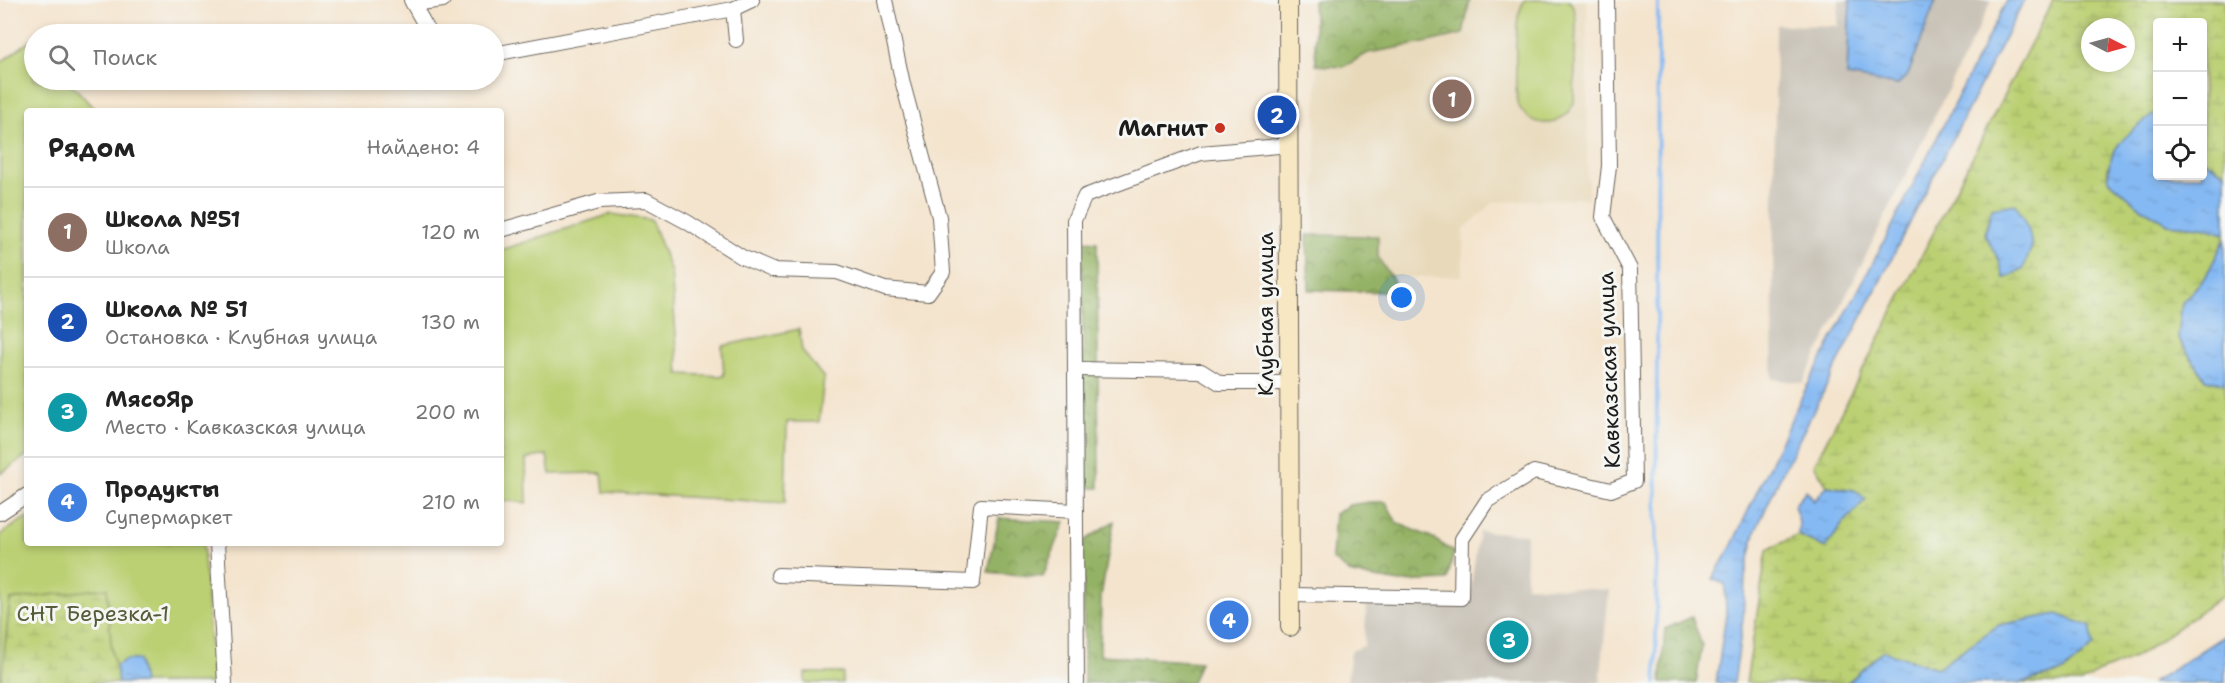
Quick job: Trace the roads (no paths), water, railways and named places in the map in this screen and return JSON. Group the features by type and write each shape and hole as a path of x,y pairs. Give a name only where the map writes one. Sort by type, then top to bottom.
{"street":[{"path":"424,24 412,2 442,0"},
{"path":"504,52 733,9 752,0"},
{"path":"504,229 598,202 646,200 687,222 742,257 772,270 837,272 885,289 928,293 943,272 939,217 903,84 885,0"},
{"name":"Клубная улица","path":"1288,0 1290,627"},
{"name":"Кавказская улица","path":"1291,595 1461,598 1462,539 1487,501 1534,471 1611,490 1634,481 1630,269 1603,217 1609,166 1606,0"},
{"path":"733,9 736,40"},
{"path":"1077,683 1074,220 1085,196 1201,153 1289,145"},
{"path":"1075,369 1201,371 1220,383 1290,383"},
{"path":"0,513 24,497"},
{"path":"778,575 973,582 981,506 1076,511"},
{"path":"217,546 225,683"}],"water":[{"path":"1850,0 1936,0 1908,75 1897,85 1847,76"},
{"path":"2007,0 2024,0 1783,471 1755,532 1745,577 1743,619 1734,683 1716,683 1726,614 1725,584 1712,579 1731,547 1803,394 1886,238"},
{"path":"2153,115 2153,180 2207,180 2207,162 2225,173 2225,234 2203,227 2168,224 2139,206 2109,180 2109,169 2115,149"},
{"path":"2016,204 2029,231 2032,246 2023,270 2004,279 2000,263 1985,234 1992,208"},
{"path":"2225,239 2225,383 2206,380 2178,338 2182,303 2206,276"},
{"path":"1827,486 1854,490 1866,499 1841,526 1826,548 1798,535 1799,521 1794,506 1806,490 1814,501"},
{"path":"2057,614 2090,626 2094,646 2063,672 2019,683 1847,683 1883,651 1937,668 1999,625"},
{"path":"2225,635 2225,683 2152,683"},
{"path":"125,660 139,660 143,683 118,683 116,666"}],"waterway":[{"path":"1656,683 1658,0"}],"place":[{"name":"Школа №51","path":"1452,99"},
{"name":"Школа № 51","path":"1277,115"},
{"name":"Магнит","path":"1220,128"},
{"name":"Продукты","path":"1229,620"},
{"name":"МясоЯр","path":"1509,640"}],"park label":[{"name":"СНТ Березка-1","path":"93,613"}]}
